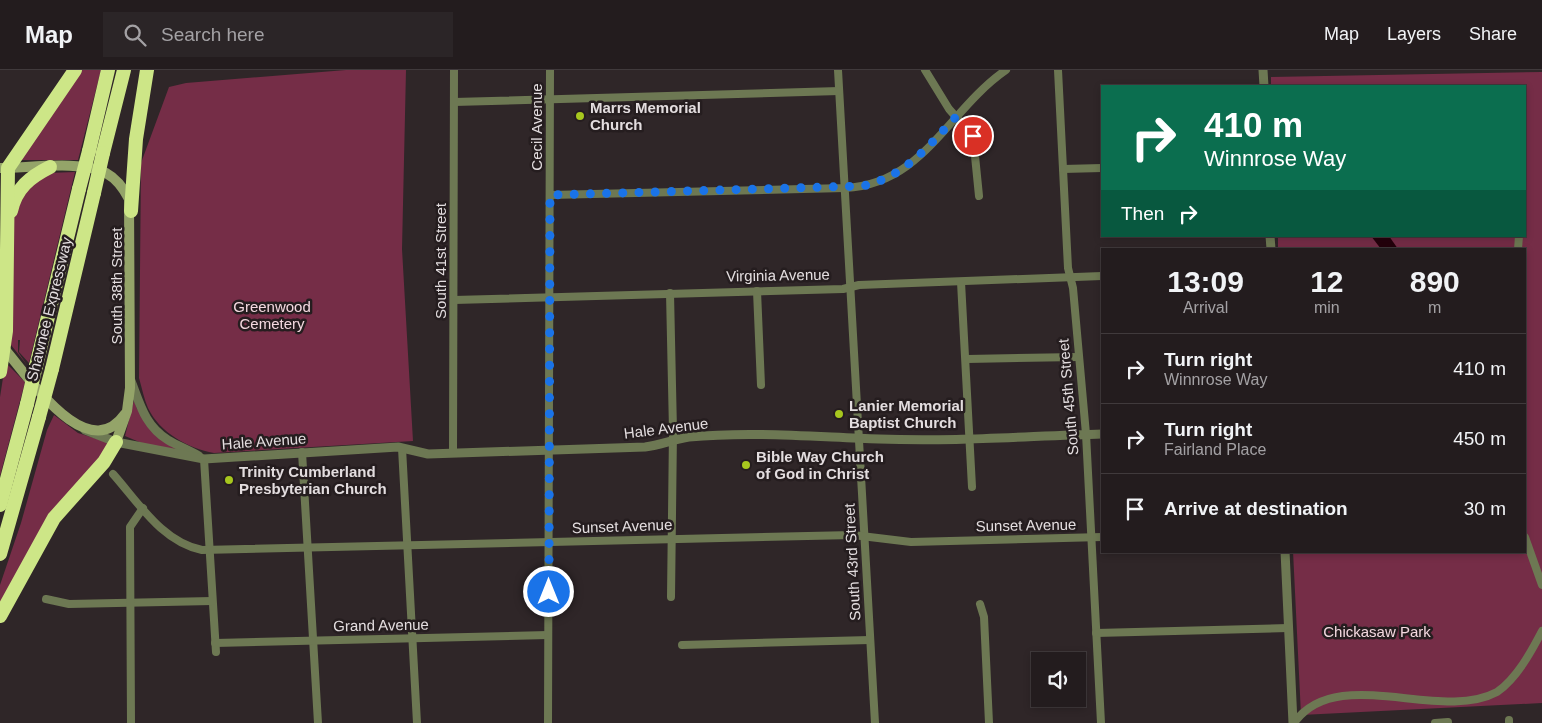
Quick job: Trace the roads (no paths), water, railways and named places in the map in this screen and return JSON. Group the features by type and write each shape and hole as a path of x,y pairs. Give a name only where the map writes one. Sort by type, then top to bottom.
{"highway":[{"path":"9,229 4,168 75,70"},
{"name":"Shawnee Expressway","path":"0,504 27,404 108,70"},
{"name":"Shawnee Expressway","path":"0,554 52,370 124,70"},
{"path":"131,210 139,116 147,70"},
{"path":"0,372 9,229 15,196 27,181 50,167"},
{"path":"0,616 54,518 104,462 116,442"}],"main road":[{"name":"South 38th Street","path":"4,168 72,167 105,172 124,189 131,210 130,378 127,411 116,442"},
{"path":"2,347 55,408 82,428 102,429 113,426 127,411"}],"street":[{"name":"South 41st Street","path":"453,452 454,70"},
{"name":"Cecil Avenue","path":"548,723 550,70"},
{"name":"South 43rd Street","path":"838,70 875,723"},
{"path":"925,70 937,92 971,132 975,142 979,196"},
{"path":"550,195 844,188 878,183 902,171 994,78 1006,70"},
{"name":"South 45th Street","path":"1058,70 1070,277 1073,288 1086,434 1100,723"},
{"path":"1263,70 1264,85"},
{"path":"454,102 839,91"},
{"path":"1063,169 1101,168"},
{"name":"Virginia Avenue","path":"454,300 757,291 1101,276"},
{"path":"961,282 972,487"},
{"path":"757,291 760,385"},
{"path":"670,293 673,441 672,596"},
{"path":"966,359 1078,357"},
{"path":"130,378 142,413 150,426 166,439 204,459"},
{"path":"82,428 93,435 116,442 204,459"},
{"name":"Hale Avenue","path":"204,459 302,452 402,448 428,454 645,447 690,437 717,436 808,434 858,438 970,438 1101,434"},
{"path":"402,448 417,723"},
{"path":"302,452 318,723"},
{"path":"204,459 216,652"},
{"name":"Sunset Avenue","path":"112,474 172,538 188,546 209,550 864,536 910,542 1101,537"},
{"path":"131,723 130,527 142,508"},
{"path":"1526,540 1542,585"},
{"path":"1285,553 1294,723"},
{"path":"46,599 64,604 212,601"},
{"path":"980,604 984,618 989,723"},
{"path":"1096,634 1288,628"},
{"path":"1294,723 1300,714 1312,706 1336,698 1367,697 1442,704 1474,701 1488,697 1508,683 1542,631"},
{"name":"Grand Avenue","path":"215,643 548,635"},
{"path":"682,645 870,640"},
{"path":"1435,723 1448,722"}],"place":[{"name":"Marrs Memorial Church","path":"580,116"},
{"name":"Lanier Memorial Baptist Church","path":"839,414"},
{"name":"Bible Way Church of God in Christ","path":"746,465"},
{"name":"Trinity Cumberland Presbyterian Church","path":"229,480"}],"park label":[{"name":"Greenwood Cemetery","path":"272,314"},
{"name":"Chickasaw Park","path":"1377,631"}]}
